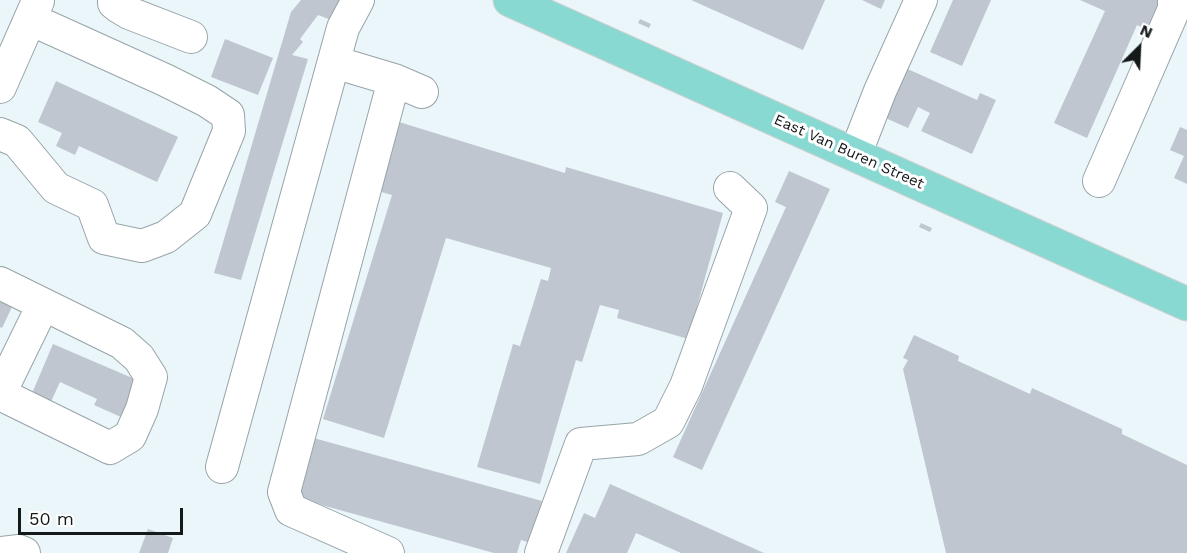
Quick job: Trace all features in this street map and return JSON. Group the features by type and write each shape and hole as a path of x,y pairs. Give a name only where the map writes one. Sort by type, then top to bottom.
{"main road":[{"name":"East Van Buren Street","path":"510,0 1187,304"}],"street":[{"path":"114,0 114,3 129,13 191,37"},
{"path":"222,467 343,28 358,0"},
{"path":"855,154 880,91 921,0"},
{"path":"1099,181 1173,9 1174,0"},
{"path":"0,87 34,10 207,101 228,116 229,131 195,214 166,237 142,246 104,238 92,205 56,188 17,141 0,134"},
{"path":"334,62 408,86 284,492 291,510 388,553"},
{"path":"541,553 581,444 638,439 668,422 687,386 751,208 730,188"},
{"path":"0,284 44,305 122,343 139,358 151,377 142,409 130,436 110,448 0,394 44,305"},
{"path":"1,553 19,551 24,553"}],"building":[{"path":"301,0 347,0 331,20 318,15 300,39 303,42 292,55 308,59 241,280 214,273 291,12"},
{"path":"691,0 825,0 803,50"},
{"path":"862,0 885,0 881,9"},
{"path":"953,0 991,0 962,66 930,52"},
{"path":"1080,0 1167,0 1152,32 1137,25 1087,138 1054,123 1105,11"},
{"path":"640,19 651,24 649,28 638,23"},
{"path":"225,39 273,58 258,95 211,77"},
{"path":"903,67 977,100 980,93 996,100 972,154 921,131 930,113 918,107 908,128 881,116"},
{"path":"56,81 178,137 157,182 79,146 75,155 56,146 62,133 38,122"},
{"path":"399,122 565,173 566,167 723,213 688,339 617,318 619,310 600,305 582,362 576,360 540,484 477,467 513,344 520,346 541,279 548,281 551,268 446,238 384,438 323,419 392,195 381,192"},
{"path":"1180,127 1187,130 1187,184 1174,178 1184,156 1170,150"},
{"path":"789,171 830,189 702,470 673,457 786,207 775,202"},
{"path":"921,223 932,228 930,232 919,227"},
{"path":"0,299 13,305 2,328 0,327"},
{"path":"914,335 959,356 958,361 1030,394 1032,388 1122,429 1122,434 1187,465 1187,553 946,553 903,369 908,360 903,358"},
{"path":"53,344 137,380 121,417 94,405 97,399 60,382 49,406 30,398"},
{"path":"310,437 542,501 530,543 521,540 517,553 494,553 293,497"},
{"path":"610,484 764,553 681,553 636,533 627,553 566,553 584,513 595,518"},
{"path":"148,529 173,538 168,553 139,553"}]}
